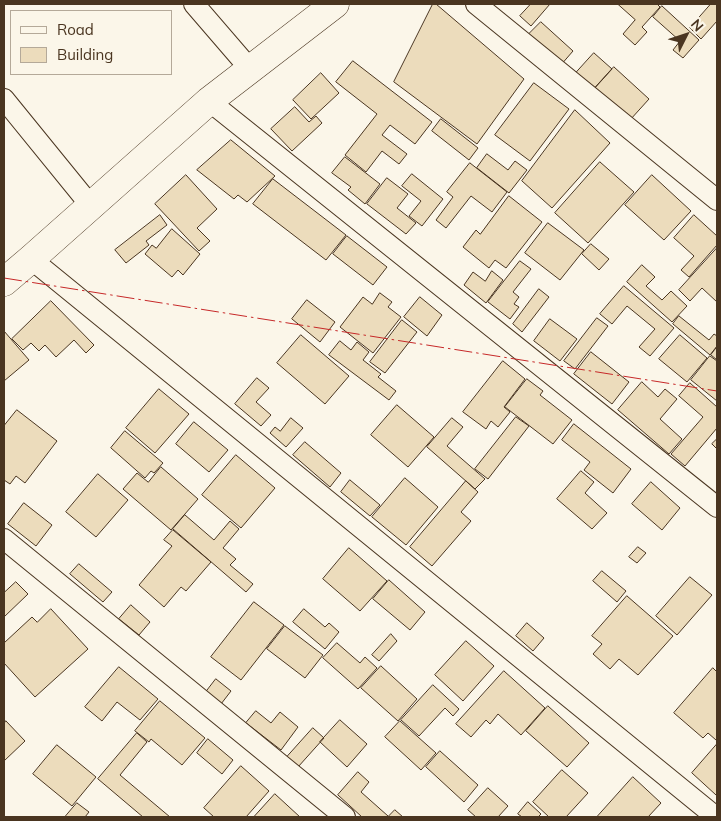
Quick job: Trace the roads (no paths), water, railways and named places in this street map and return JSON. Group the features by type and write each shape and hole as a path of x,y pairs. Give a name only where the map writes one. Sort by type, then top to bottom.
{"main road":[{"path":"4,282 209,101 335,4"}],"street":[{"path":"194,4 250,69"},
{"path":"476,4 717,200"},
{"path":"4,99 91,206"},
{"path":"209,101 717,507"},
{"path":"31,260 716,817"},
{"path":"4,539 346,817"}]}
